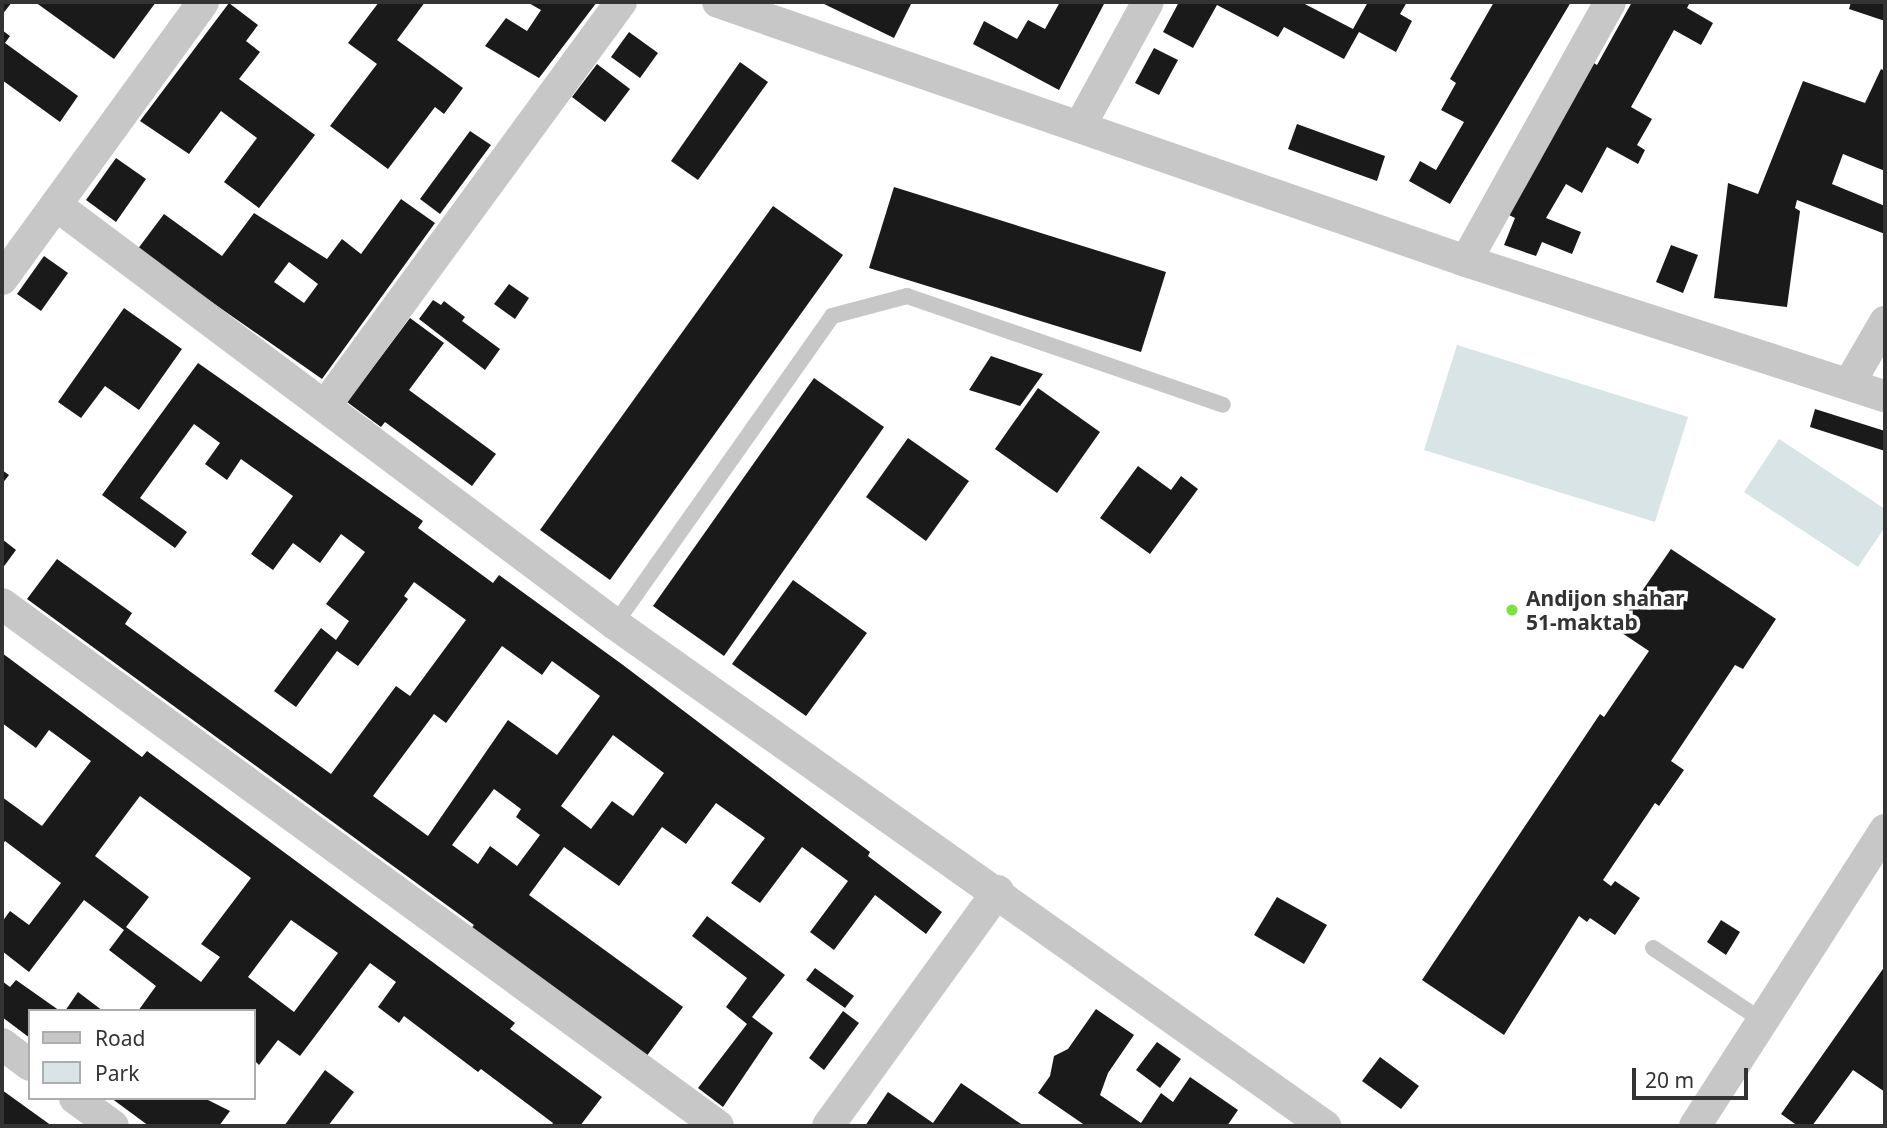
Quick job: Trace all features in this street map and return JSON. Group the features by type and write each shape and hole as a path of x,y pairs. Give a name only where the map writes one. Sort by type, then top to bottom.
{"street":[{"path":"2,279 203,2"},
{"path":"326,406 621,2"},
{"path":"718,2 1466,261 1885,396"},
{"path":"1080,126 1148,2"},
{"path":"1466,261 1610,2"},
{"path":"56,205 615,624 998,891 1325,1126"},
{"path":"1850,384 1885,322"},
{"path":"2,604 718,1126"},
{"path":"1695,1126 1885,830"},
{"path":"828,1126 998,891"},
{"path":"2,1044 28,1064"},
{"path":"78,1100 113,1126"}],"lane":[{"path":"615,624 832,316 907,296 1223,405"},
{"path":"1653,948 1763,1021"}],"green space":[{"path":"1457,345 1688,417 1655,522 1424,450"},
{"path":"1779,439 1885,509 1885,527 1858,567 1744,492"}],"building":[{"path":"2,2 12,2 2,15"},
{"path":"35,2 156,2 114,59"},
{"path":"379,2 425,2 397,40 463,88 444,114 435,107 388,169 330,126 377,64 348,43"},
{"path":"527,2 597,2 539,78 485,46 506,18 527,31 541,10"},
{"path":"820,2 912,2 894,38"},
{"path":"1060,2 1105,2 1059,90 973,44 984,21 1017,39 1028,20 1045,29"},
{"path":"1179,2 1301,2 1353,29 1368,2 1407,2 1400,14 1412,21 1396,52 1359,32 1344,59 1284,27 1278,37 1217,5 1193,48 1163,32"},
{"path":"1494,2 1571,2 1450,204 1409,181 1420,161 1436,170 1464,122 1441,110 1456,83 1450,79"},
{"path":"1632,2 1690,2 1687,8 1713,23 1701,45 1674,30 1631,107 1652,119 1637,145 1645,150 1638,164 1607,147 1582,193 1566,184 1546,218 1581,232 1572,254 1542,242 1536,256 1504,245 1515,218 1509,215 1589,60 1597,65"},
{"path":"1851,2 1885,2 1885,21 1849,9"},
{"path":"229,3 258,25 246,41 260,52 239,79 315,135 259,208 224,182 257,138 221,111 189,154 140,121"},
{"path":"2,30 10,36 5,43 78,96 60,122 2,80"},
{"path":"629,32 658,53 640,78 611,57"},
{"path":"1154,48 1178,60 1159,95 1135,83"},
{"path":"740,62 768,82 698,180 671,161"},
{"path":"597,64 630,89 605,122 572,97"},
{"path":"1881,69 1885,71 1885,171 1843,154 1832,184 1885,206 1885,234 1797,200 1795,208 1800,211 1787,307 1714,298 1728,183 1758,194 1803,81 1865,103"},
{"path":"1297,124 1385,156 1377,181 1288,149"},
{"path":"470,131 491,145 440,214 420,199"},
{"path":"116,158 146,179 116,222 86,200"},
{"path":"894,187 1166,272 1141,352 869,268"},
{"path":"401,199 435,223 322,379 137,250 164,214 222,256 254,213 327,259 342,239 361,254","holes":["289,262 318,284 304,303 274,282"]},
{"path":"773,206 843,255 610,580 540,530"},
{"path":"1671,245 1698,255 1683,293 1656,282"},
{"path":"44,256 68,273 41,311 17,294"},
{"path":"509,284 529,298 515,319 494,304"},
{"path":"433,300 441,305 444,301 465,317 462,321 500,349 485,370 419,319"},
{"path":"124,308 182,349 139,410 105,386 81,418 58,402"},
{"path":"410,318 444,343 409,390 496,454 472,486 385,422 381,427 347,402"},
{"path":"991,356 1043,374 1020,406 969,390"},
{"path":"198,363 423,521 418,528 493,583 499,575 623,665 870,852 868,856 942,912 926,934 875,895 834,950 810,932 848,881 802,847 760,903 731,883 765,838 716,803 686,844 662,827 619,886 564,847 529,895 683,1007 646,1057 471,929 474,925 27,599 57,559 132,613 125,624 331,774 396,686 410,696 466,620 414,582 404,596 408,599 358,666 337,651 296,707 274,691 321,628 336,640 349,621 326,604 365,552 341,534 320,563 293,543 273,570 251,554 293,496 241,459 227,480 205,464 220,443 194,424 140,498 187,532 175,548 102,495","holes":["502,646 542,675 552,661 600,696 557,755 508,720 428,836 373,796 434,714 446,723","613,735 664,773 633,816 612,801 591,829 561,806","494,789 521,809 516,817 540,835 517,866 490,846 478,864 452,845"]},
{"path":"814,378 884,427 724,656 653,606"},
{"path":"1038,388 1100,432 1057,493 995,449"},
{"path":"1815,409 1885,431 1885,451 1810,427"},
{"path":"908,438 969,481 926,541 866,497"},
{"path":"1138,466 1171,490 1181,476 1198,489 1150,554 1100,518"},
{"path":"2,470 9,475 2,484"},
{"path":"2,539 16,550 2,569"},
{"path":"1671,549 1776,619 1743,669 1735,665 1671,761 1684,770 1659,806 1655,803 1603,880 1611,886 1615,881 1640,898 1615,935 1590,918 1587,922 1579,916 1504,1035 1422,980 1600,714 1604,717 1649,651 1616,629"},
{"path":"793,580 867,633 806,716 732,664"},
{"path":"2,653 142,757 147,751 515,1023 510,1029 602,1097 580,1126 551,1126 553,1123 481,1069 478,1072 404,1016 399,1023 378,1007 396,982 370,963 300,1056 278,1040 259,1065 256,1062 256,1009 139,1009 156,986 109,950 124,930 84,900 29,972 2,951 2,922 10,911 29,925 61,883 5,841 2,846 2,797 42,826 91,761 49,730 36,748 2,723","holes":["140,796 251,878 201,944 220,957 201,982 126,927 149,897 95,856","291,920 338,953 294,1012 248,977"]},
{"path":"1277,897 1327,925 1304,964 1254,935"},
{"path":"707,916 785,975 752,1017 773,1033 723,1107 698,1088 747,1024 726,1007 747,978 692,936"},
{"path":"1721,920 1740,932 1726,955 1707,942"},
{"path":"1885,966 1885,1092 1853,1070 1812,1126 1798,1126 1781,1114"},
{"path":"815,968 854,996 845,1008 806,980"},
{"path":"16,980 57,1009 28,1009 28,1036 2,1017 2,981 10,987"},
{"path":"78,992 100,1009 66,1009"},
{"path":"1096,1009 1134,1035 1108,1073 1100,1095 1141,1123 1161,1093 1173,1102 1190,1077 1238,1110 1227,1126 1086,1126 1038,1093 1050,1076 1054,1056 1068,1049"},
{"path":"843,1011 859,1023 824,1070 809,1058"},
{"path":"1157,1042 1181,1059 1160,1088 1136,1070"},
{"path":"1380,1057 1419,1086 1401,1109 1362,1081"},
{"path":"325,1070 354,1092 328,1126 284,1126"},
{"path":"961,1083 1024,1126 865,1126 888,1092 933,1123"},
{"path":"2,1090 52,1126 2,1126"},
{"path":"114,1100 208,1100 230,1111 219,1126 149,1126"}],"place":[{"name":"Andijon shahar 51-maktab","path":"1512,610"}]}
